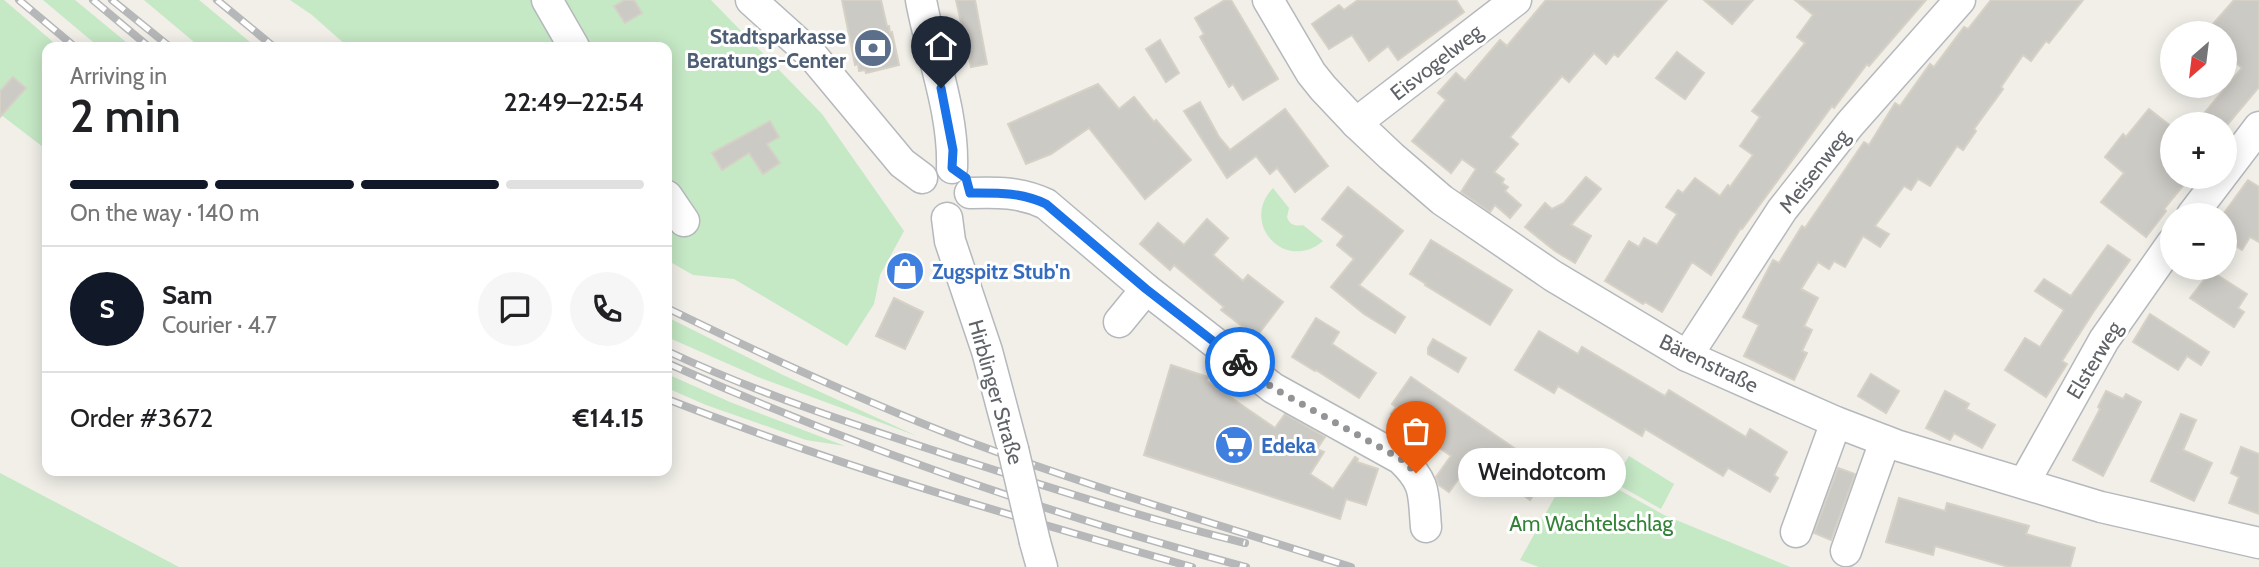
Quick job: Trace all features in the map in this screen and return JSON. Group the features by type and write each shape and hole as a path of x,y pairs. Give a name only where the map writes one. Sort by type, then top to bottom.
{"street":[{"path":"547,0 571,42"},
{"path":"751,0 812,55 902,163 922,178"},
{"path":"921,0 946,110 953,150 952,168"},
{"name":"Bärenstraße","path":"1269,0 1311,73 1356,123 1391,156 1461,213 1553,276 1687,356 1885,441 2101,507 2259,543"},
{"name":"Eisvogelweg","path":"1356,123 1516,0"},
{"name":"Meisenweg","path":"1687,356 1782,210 1850,124 1960,0"},
{"path":"2237,156 2259,127"},
{"path":"936,168 952,168 966,178 970,193 966,207 947,218 933,215 920,203 918,195 922,178 936,168"},
{"path":"2201,203 2212,189"},
{"path":"970,193 1017,194 1046,204 1146,289 1273,388 1401,459 1416,473 1423,487 1426,527"},
{"path":"672,203 684,221"},
{"name":"Hirblinger Straße","path":"947,218 950,241 987,351 1039,554"},
{"name":"Elsterweg","path":"2024,483 2104,340 2160,260"},
{"path":"1119,322 1146,289"},
{"path":"1796,532 1836,422"},
{"path":"1846,551 1885,441"}],"green space":[{"path":"0,0 4,0 53,42 42,42 42,146 0,114"},
{"path":"43,0 75,0 126,42 93,42"},
{"path":"144,0 199,0 250,42 194,42"},
{"path":"290,0 711,0 822,114 904,231 880,275 874,304 847,346 734,279 693,275 672,263 672,42 342,42"},
{"path":"1273,188 1289,208 1289,221 1295,225 1303,225 1323,241 1309,249 1295,251 1282,248 1271,240 1264,229 1261,216 1264,202"},
{"path":"672,320 783,375 917,436 758,377 672,339"},
{"path":"672,376 730,402 845,446 806,440 672,390"},
{"path":"1629,456 1674,484 1661,509 1613,482"},
{"name":"Am Wachtelschlag","path":"1573,464 1664,515 1790,567 1539,567 1520,560"},
{"path":"0,473 179,567 0,567"}],"building":[{"path":"625,0 634,0 642,13 625,23 614,6"},
{"path":"842,0 881,0 899,65 866,73 865,70 859,71 858,64 855,65"},
{"path":"956,0 975,0 987,64 971,67"},
{"path":"1225,0 1231,0 1278,79 1243,100 1233,84 1229,87 1200,37 1204,34 1195,18"},
{"path":"1358,0 1456,0 1464,12 1398,60 1388,46 1369,61 1352,35 1329,49 1312,24 1339,5 1344,10"},
{"path":"1546,0 1667,0 1618,57 1614,54 1606,64 1594,53 1569,82 1562,76 1510,137 1518,144 1494,172 1504,179 1502,183 1508,187 1505,191 1521,205 1510,218 1495,205 1490,212 1461,192 1476,169 1462,159 1451,173 1412,141 1446,100 1438,93 1456,73 1465,81 1500,40 1507,46"},
{"path":"1704,0 1753,0 1732,24"},
{"path":"1795,0 1926,0 1869,66 1867,64 1834,108 1832,106 1741,228 1711,275 1692,262 1662,312 1645,302 1643,304 1605,281 1629,241 1639,247 1644,238 1657,245 1677,214 1666,207 1678,190 1683,193 1695,178 1720,196 1728,185 1730,187 1753,155 1740,146 1760,117 1752,111 1805,43 1797,37 1813,15"},
{"path":"1991,0 2083,0 2031,61 2023,55 1963,150 1957,146 1930,186 1918,179 1911,190 1904,186 1875,226 1889,234 1880,247 1863,236 1845,267 1834,261 1829,269 1818,262 1801,289 1818,298 1804,326 1812,330 1802,351 1807,353 1794,380 1744,356 1759,325 1743,317 1773,260 1779,263 1802,226 1805,228 1864,142 1869,145 1895,103 1900,106 1930,64 1934,67 1964,27 1968,29"},
{"path":"2234,0 2259,0 2259,87 2237,113 2205,112 2217,98 2237,98 2237,74 2242,68 2237,64 2237,21 2216,21"},
{"path":"1160,40 1179,73 1166,82 1146,49"},
{"path":"1677,52 1704,73 1685,99 1656,78"},
{"path":"13,77 26,88 0,117 0,91"},
{"path":"1098,84 1119,109 1134,97 1191,160 1145,199 1089,128 1051,154 1026,164 1008,124"},
{"path":"1200,102 1219,137 1230,150 1285,109 1328,166 1295,192 1277,168 1270,174 1256,156 1227,178 1184,111"},
{"path":"2149,109 2160,118 2160,189 2180,189 2169,203 2160,203 2160,219 2146,237 2101,202 2124,173 2105,157 2123,134 2126,137"},
{"path":"770,121 779,137 767,144 780,163 763,174 749,153 722,170 712,153"},
{"path":"1586,177 1601,189 1571,225 1591,236 1575,263 1525,227 1545,203 1552,209 1564,203"},
{"path":"2248,180 2259,187 2259,242 2250,237 2242,250 2237,247 2237,203 2231,203"},
{"path":"1348,187 1403,231 1359,285 1405,317 1395,333 1364,314 1331,287 1354,259 1337,245 1344,236 1322,219"},
{"path":"1207,219 1228,238 1213,255 1243,281 1248,275 1283,302 1256,337 1221,310 1224,307 1174,265 1170,270 1140,244 1158,223 1184,245"},
{"path":"1431,240 1512,290 1490,325 1410,274"},
{"path":"2108,245 2130,260 2062,361 2067,364 2046,397 2005,370 2025,338 2040,347 2064,310 2035,291 2044,279 2071,296"},
{"path":"2204,280 2225,280 2247,294 2238,308 2244,312 2234,327 2190,298"},
{"path":"894,298 923,312 905,349 876,336"},
{"path":"2150,314 2209,352 2201,365 2187,356 2178,370 2133,342"},
{"path":"1316,318 1339,332 1332,344 1376,373 1359,398 1292,357"},
{"path":"1539,331 1578,354 1582,347 1665,396 1669,390 1746,437 1750,429 1787,452 1774,475 1778,478 1770,492 1728,468 1723,476 1645,429 1642,436 1558,386 1554,393 1515,370"},
{"path":"1433,339 1466,358 1458,372 1428,354"},
{"name":"Edeka","path":"1171,365 1208,377 1207,381 1275,428 1285,414 1325,437 1317,449 1324,452 1310,474 1333,489 1355,457 1357,462 1378,469 1366,505 1346,499 1340,519 1144,455"},
{"path":"1871,374 1899,391 1886,413 1858,396"},
{"path":"1411,377 1549,472 1530,500 1472,460 1449,492 1439,485 1436,477 1451,456 1391,414 1396,407 1392,404"},
{"path":"1945,391 1969,404 1966,409 1995,425 1982,448 1954,433 1950,440 1926,428"},
{"path":"2106,391 2123,399 2126,394 2141,402 2103,476 2073,460 2100,409 2098,407"},
{"path":"2181,414 2196,420 2183,450 2212,463 2194,501 2151,481"},
{"path":"2241,447 2259,454 2259,514 2229,503 2239,477 2231,473"},
{"path":"1838,468 1855,474 1831,540 1814,533"},
{"path":"1899,498 1945,511 1947,503 2029,526 2026,534 2075,548 2070,567 2009,567 1935,546 1933,555 1886,542"}],"railway":[{"path":"19,0 69,42"},
{"path":"93,0 143,42"},
{"path":"112,0 164,42"},
{"path":"217,0 268,42"},
{"path":"672,310 816,378 967,441 1110,491 1351,567"},
{"path":"672,353 775,396 886,435 1102,504 1245,543"},
{"path":"672,365 809,423 953,477 1099,525 1246,567"},
{"path":"672,401 861,468 993,510 1192,567"}],"way so far":[{"path":"1240,362 1273,388 1401,459 1416,473"}],"place":[{"name":"Stadtsparkasse Beratungs-Center","path":"873,48"},
{"name":"Zugspitz Stub'n","path":"905,271"},
{"name":"Edeka","path":"1234,445"},
{"name":"Weindotcom","path":"1416,473"}],"route":[{"path":"941,88 953,150 952,168 966,178 970,193 1017,194 1046,204 1146,289 1240,362"}]}
